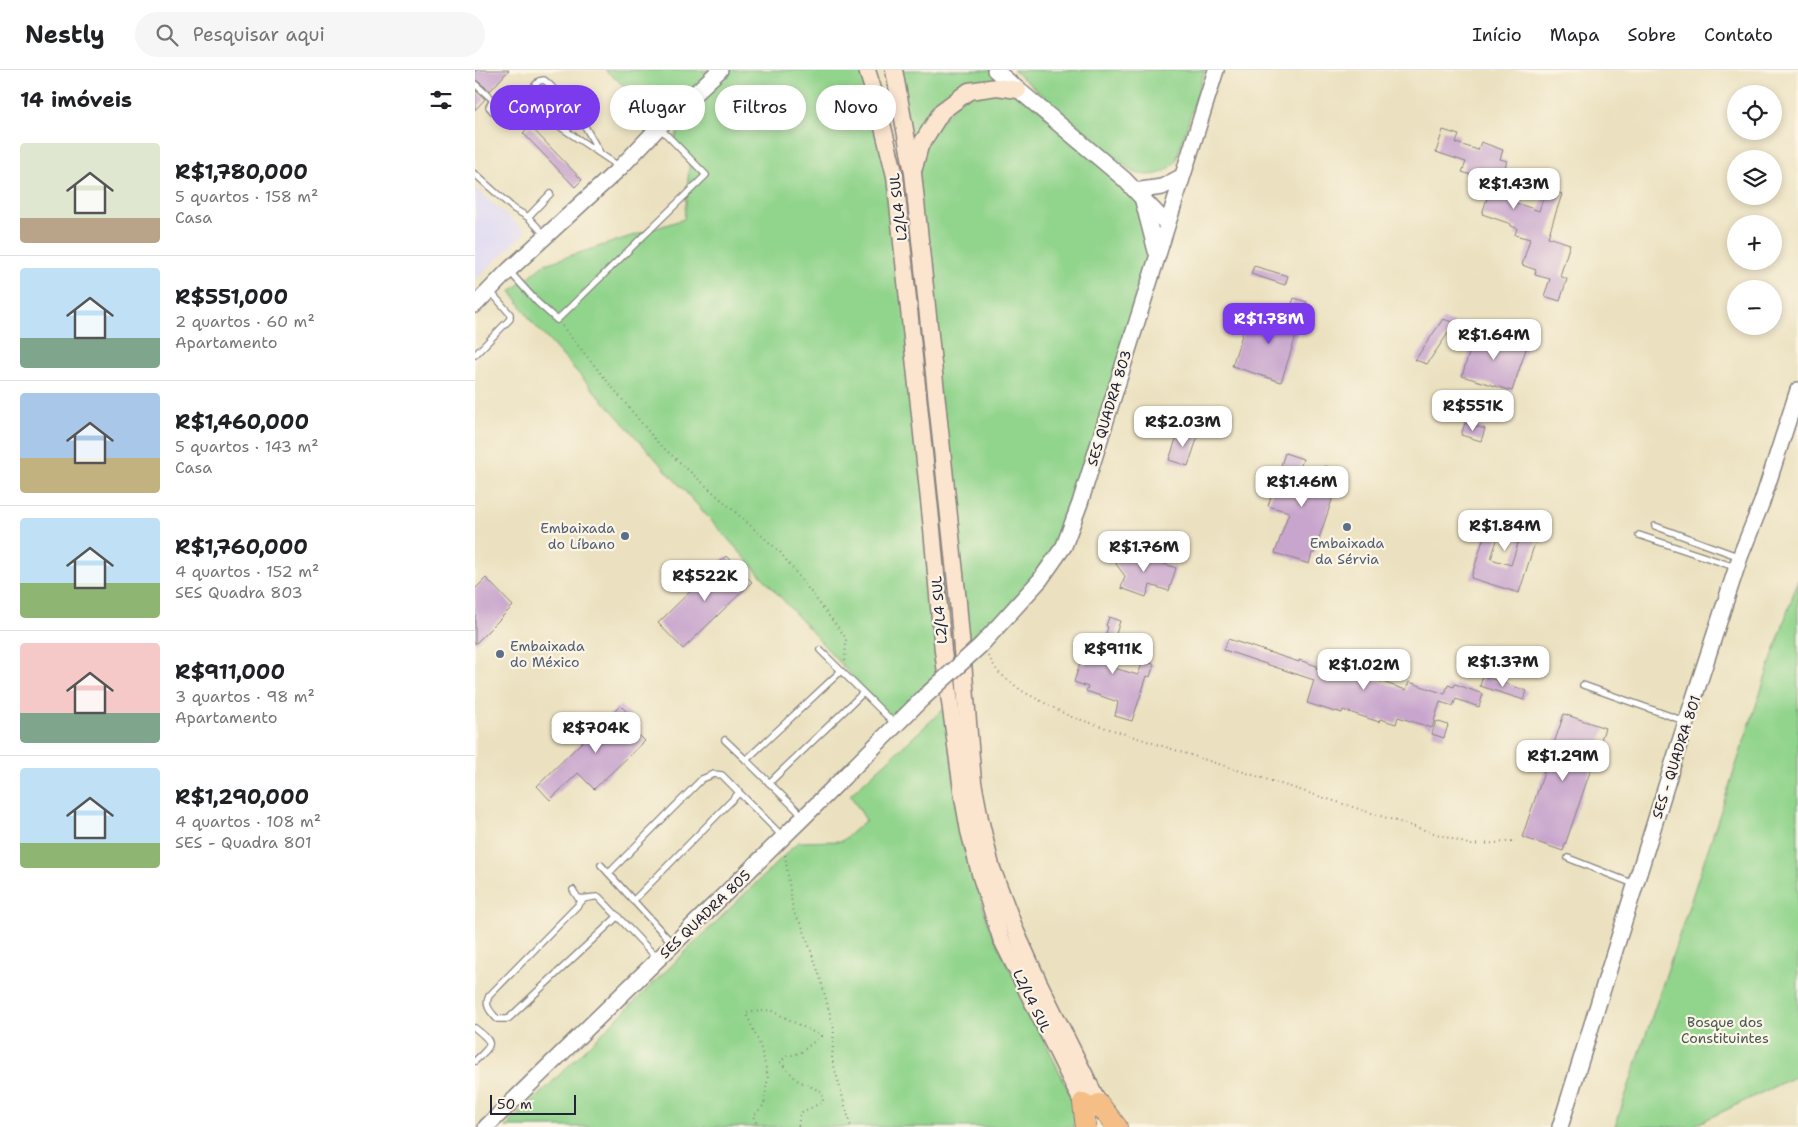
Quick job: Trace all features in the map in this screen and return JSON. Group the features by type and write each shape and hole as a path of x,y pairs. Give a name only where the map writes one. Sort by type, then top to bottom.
{"highway":[{"path":"1086,1127 1091,1104 1117,1127"}],"main road":[{"name":"L2/L4 SUL","path":"867,70 895,176 943,651 969,831 981,877 1001,938 1091,1104 1111,1127"},
{"name":"L2/L4 SUL","path":"894,70 913,173 958,602 973,782 980,819 991,866 1015,932 1091,1104 1095,1127"},
{"path":"913,173 920,146 942,112 969,91 997,87 1018,90"}],"street":[{"path":"704,85 720,70"},
{"path":"995,70 1142,194 1166,223"},
{"name":"SES QUADRA 803","path":"922,699 981,645 1030,592 1064,546 1216,70"},
{"path":"475,305 509,270 621,168 656,130"},
{"path":"1142,194 1162,187 1181,177"},
{"path":"1142,194 1171,208"},
{"path":"1142,194 1157,255"},
{"name":"SES - QUADRA 801","path":"1560,1127 1738,562 1762,502 1798,390"},
{"name":"SES QUADRA 805","path":"486,1127 805,817 922,699"}],"lane":[{"path":"599,153 577,114 549,83 544,80 539,81 531,90 529,98 538,112 621,168"},
{"path":"475,84 490,97"},
{"path":"509,270 537,302 557,320 706,175 662,130"},
{"path":"475,174 514,209 528,217 546,236"},
{"path":"528,217 550,194"},
{"path":"475,355 510,319 511,314 490,291"},
{"path":"1655,526 1738,562"},
{"path":"1639,535 1738,562"},
{"path":"820,650 895,725"},
{"path":"746,760 841,671"},
{"path":"1583,685 1687,722"},
{"path":"769,783 863,693"},
{"path":"725,740 805,817"},
{"path":"609,873 707,776 714,774 721,775 783,838"},
{"path":"633,901 739,793"},
{"path":"1567,858 1636,884"},
{"path":"601,865 673,945"},
{"path":"573,890 578,898 583,900"},
{"path":"618,916 508,1019 497,1020 487,1006 489,996 583,900 595,896 599,897 618,916 658,960"},
{"path":"475,1028 489,1040 490,1044 489,1048 475,1061"}],"path":[{"path":"557,320 658,443 780,552 846,638 845,668 841,671"},
{"path":"981,645 998,672 1022,691 1069,716 1471,845 1516,841"},
{"path":"783,838 793,912 803,928 835,1030 832,1058 851,1127"},
{"path":"758,1127 753,1116 764,1105 768,1076 760,1045 746,1013 770,1010 821,1036 800,1053 787,1056 780,1062 797,1080 822,1092 823,1102 800,1113 799,1127"}],"shaded area":[{"path":"475,188 526,232 475,280"}],"green space":[{"path":"605,70 867,70 871,85 816,85 816,130 883,130 895,176 946,673 896,725 531,321 511,291 545,264 684,219 690,159 673,142 679,130 705,130 705,85 623,85"},
{"path":"894,70 995,70 1142,198 1157,255 1064,546 981,645 962,650 913,173 920,146 968,91 947,97 908,141"},
{"path":"1013,70 1205,70 1176,161 1167,170 1149,175 1131,171"},
{"name":"Bosque dos Constituintes","path":"1798,580 1798,1075 1691,1127 1615,1127"},
{"path":"945,708 959,825 989,926 1073,1100 1075,1127 506,1127 798,842 842,841 866,820 850,795"}],"building":[{"path":"475,70 509,70 495,85 490,85 490,91 475,79"},
{"path":"475,90 485,99 475,110"},
{"path":"526,130 534,130 582,180 575,187 523,133"},
{"path":"1443,130 1459,135 1456,143 1478,150 1481,142 1503,150 1500,159 1507,161 1501,181 1516,185 1511,201 1539,211 1546,189 1562,194 1548,237 1570,244 1560,276 1567,279 1560,301 1544,296 1550,279 1535,275 1536,270 1522,265 1530,239 1515,235 1517,228 1511,226 1511,224 1482,214 1487,198 1472,193 1477,177 1462,172 1466,162 1436,152"},
{"path":"1254,266 1288,276 1285,285 1251,274"},
{"path":"1294,298 1307,302 1281,382 1232,366 1247,319 1283,331"},
{"path":"1443,319 1455,323 1427,364 1415,360"},
{"path":"1476,330 1527,346 1512,391 1462,376"},
{"path":"1465,423 1485,429 1481,441 1461,435"},
{"path":"1179,430 1198,436 1188,466 1169,460"},
{"path":"1285,453 1303,459 1297,477 1319,484 1325,466 1343,472 1309,564 1275,553 1289,512 1268,506"},
{"path":"1492,511 1540,527 1519,593 1471,578","holes":["1499,533 1519,540 1511,565 1491,559"]},
{"path":"1121,549 1176,568 1169,591 1150,585 1146,597 1121,588 1125,576 1116,564"},
{"path":"726,556 752,582 683,649 658,623"},
{"path":"486,578 513,606 475,644 475,589"},
{"path":"1109,617 1120,621 1115,637 1123,640 1114,668 1138,675 1143,661 1154,664 1150,677 1147,676 1132,721 1115,716 1118,702 1086,691 1088,687 1074,682 1080,663 1085,665 1092,644 1102,647"},
{"path":"1228,639 1299,662 1299,660 1341,676 1342,674 1354,678 1355,673 1406,690 1409,682 1445,694 1448,685 1454,687 1455,684 1483,694 1479,707 1456,699 1453,706 1440,702 1432,728 1398,717 1396,724 1380,719 1379,722 1343,710 1342,713 1335,712 1307,703 1314,680 1224,650"},
{"path":"1483,676 1527,691 1524,700 1480,686"},
{"path":"620,705 634,719 628,724 645,741 594,789 578,773 550,800 537,786"},
{"path":"1564,714 1605,728 1563,851 1522,837"},
{"path":"1436,721 1448,725 1444,738 1432,734"}],"place":[{"name":"Embaixada da Sérvia","path":"1347,527"},
{"name":"Embaixada do Líbano","path":"625,536"},
{"name":"Embaixada do México","path":"500,654"}]}
